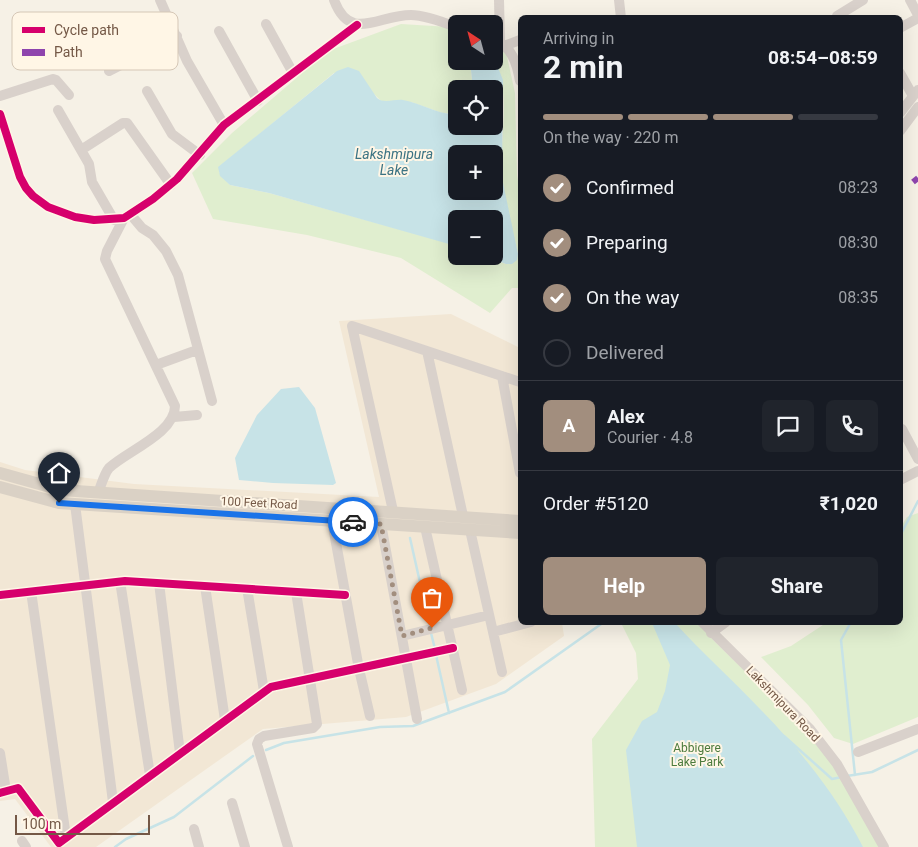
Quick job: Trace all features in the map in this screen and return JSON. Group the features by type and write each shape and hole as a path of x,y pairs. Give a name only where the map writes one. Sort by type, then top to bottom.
{"main road":[{"name":"100 Feet Road","path":"0,473 61,490 518,521"},
{"name":"100 Feet Road","path":"0,487 59,503 518,533"}],"street":[{"path":"160,0 166,12"},
{"path":"334,0 340,14 346,21 357,25"},
{"path":"499,0 499,15"},
{"path":"619,0 621,15"},
{"path":"839,15 863,0"},
{"path":"903,26 918,16 910,0"},
{"path":"174,417 175,406 106,259 107,251 123,218 171,185 200,155 224,126 357,25 411,15 448,24"},
{"path":"266,24 293,73"},
{"path":"219,31 258,101"},
{"path":"178,38 187,61 224,126"},
{"path":"503,42 518,40"},
{"path":"503,48 517,64 518,70"},
{"path":"903,77 916,93 903,109"},
{"path":"0,96 53,79 69,95"},
{"path":"147,91 172,134 200,155"},
{"path":"903,127 918,107"},
{"path":"58,110 90,166 92,182 123,218 153,235 166,251 178,275 212,401"},
{"path":"0,114 20,177 33,196 48,207 75,217 94,220 123,218"},
{"path":"81,150 125,122 171,185"},
{"path":"393,511 352,326 518,381"},
{"path":"156,365 197,350"},
{"path":"427,351 463,516"},
{"path":"502,376 518,462"},
{"path":"98,493 108,469 154,436 174,417 196,414"},
{"path":"903,431 918,459"},
{"path":"903,478 918,471"},
{"path":"75,504 113,802"},
{"path":"332,521 359,669 370,716"},
{"path":"381,524 418,719"},
{"path":"425,527 462,690"},
{"path":"470,530 502,672"},
{"path":"0,595 120,581 345,595"},
{"path":"120,581 150,775"},
{"path":"159,583 180,753"},
{"path":"205,586 225,720"},
{"path":"247,588 264,691"},
{"path":"31,591 66,837"},
{"path":"288,847 257,744 259,739 264,736 316,726 296,592"},
{"path":"402,636 489,615"},
{"path":"493,632 520,625"},
{"name":"Lakshmipura Road","path":"704,625 778,695 810,729 837,764 884,847"},
{"path":"711,633 722,625"},
{"path":"0,753 3,792 18,788 59,843 271,687 453,648"},
{"path":"858,752 918,729"},
{"path":"232,802 245,847"},
{"path":"194,829 199,847"}],"shaded area":[{"path":"451,314 518,347 518,625 562,625 564,636 496,684 406,717 263,729 96,847 51,847 15,799 0,801 0,462 25,470 134,484 379,497 339,321"}],"green space":[{"path":"401,24 448,27 448,70 471,70 472,80 448,80 448,113 411,102 381,101 374,94 334,73 219,167 219,172 230,185 269,193 448,243 448,265 503,265 503,263 506,264 518,254 518,288 512,288 490,313 401,258 307,235 213,219 192,173 232,133 328,51"},
{"path":"503,51 506,52 515,93 518,254 503,184 504,99 503,80 501,80 497,70 503,70"},
{"path":"918,513 918,717 853,744 834,738 808,705 761,657 791,646 823,625 903,625 903,523 907,517"},
{"name":"Abbigere Lake Park","path":"622,625 699,625 817,745 845,783 879,847 595,847 592,739 638,679 636,653"}],"water":[{"name":"Lakshmipura Lake","path":"348,67 359,71 380,100 403,100 448,114 448,135 502,135 502,145 448,145 448,200 503,200 503,183 518,254 517,260 512,264 503,263 503,210 448,210 448,244 269,193 230,185 220,176 218,167 337,71"},
{"name":"Lakshmipura Lake","path":"471,70 499,70 503,80 472,80"},
{"path":"299,387 315,408 336,483 333,485 239,480 235,458 257,415 281,389"},
{"name":"Abbigere Lake Park","path":"653,625 677,625 776,726 830,792 863,847 637,847 626,750 642,721 657,712 665,691 670,665"}],"waterway":[{"path":"903,530 918,501"},
{"path":"410,538 430,627"},
{"path":"266,750 284,743 380,727 413,726 505,692 600,625"},
{"path":"849,625 841,640 855,775"},
{"path":"431,633 435,649"},
{"path":"436,655 449,713"},
{"path":"784,736 832,779 842,777"},
{"path":"847,776 872,772 918,750"},
{"path":"115,847 126,839 174,817 253,756"}],"marked path":[{"path":"913,182 918,178"}],"cycle path":[{"path":"0,114 20,177 33,196 48,207 75,217 94,220 124,218 153,199 177,179 224,125 357,25"},
{"path":"0,595 125,581 345,595"},
{"path":"0,793 18,788 59,843 271,687 453,648"}],"way so far":[{"path":"353,522 381,524 402,636 432,628"}],"route":[{"path":"59,503 353,522"}]}
